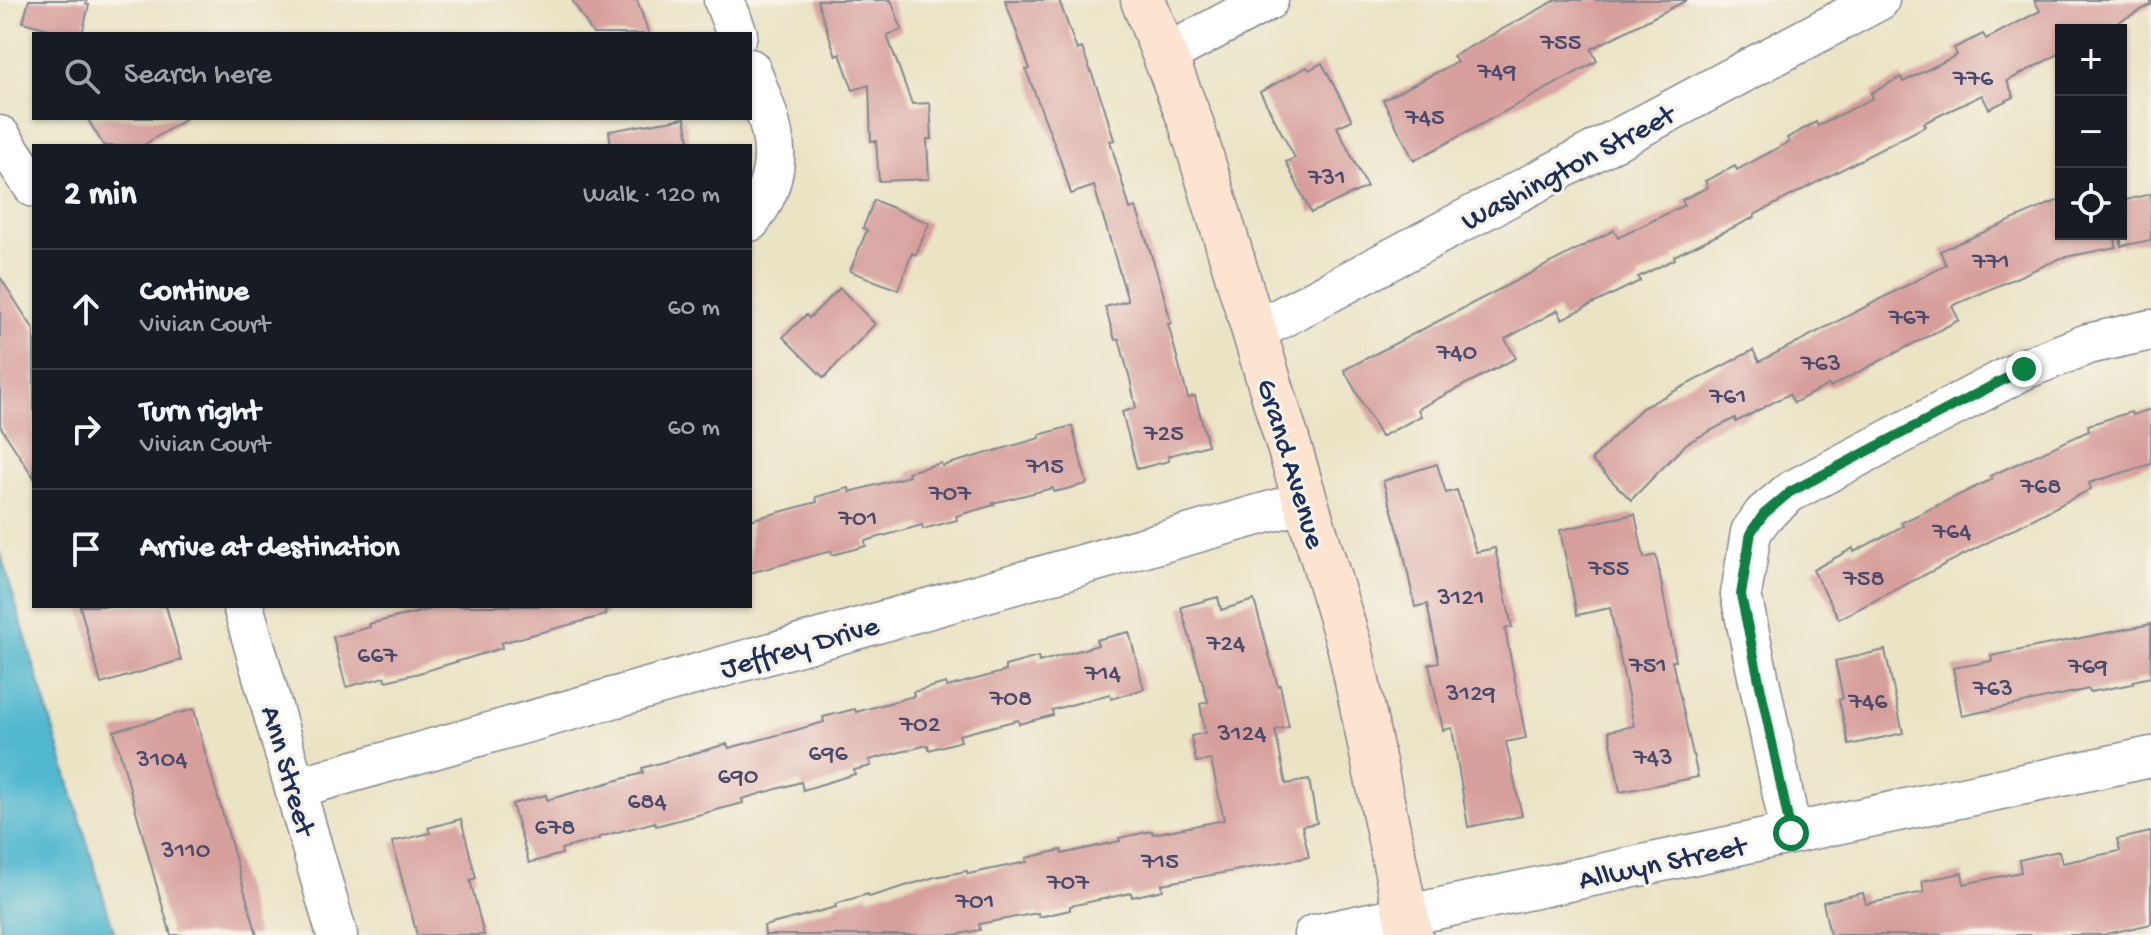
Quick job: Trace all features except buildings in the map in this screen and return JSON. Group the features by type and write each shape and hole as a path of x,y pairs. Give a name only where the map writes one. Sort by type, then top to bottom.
{"street":[{"path":"724,0 736,32"},
{"name":"Grand Avenue","path":"1143,0 1191,123 1350,648 1408,925"},
{"path":"1164,56 1268,0"},
{"name":"Washington Street","path":"1254,332 1879,0"},
{"path":"752,74 773,130 775,163 764,202 752,218"},
{"path":"0,136 32,184"},
{"path":"1791,833 1741,595 1751,532 1764,514 1790,492 2024,369 2088,344 2151,330"},
{"name":"Jeffrey Drive","path":"295,788 1304,502"},
{"name":"Ann Street","path":"244,608 337,935"},
{"name":"Allwyn Street","path":"1314,935 1408,925 1791,833 2151,757"}],"water":[{"path":"1,555 115,935 0,935"}],"route":[{"path":"1791,833 1741,595 1751,532 1764,514 1790,492 2024,369"}]}
